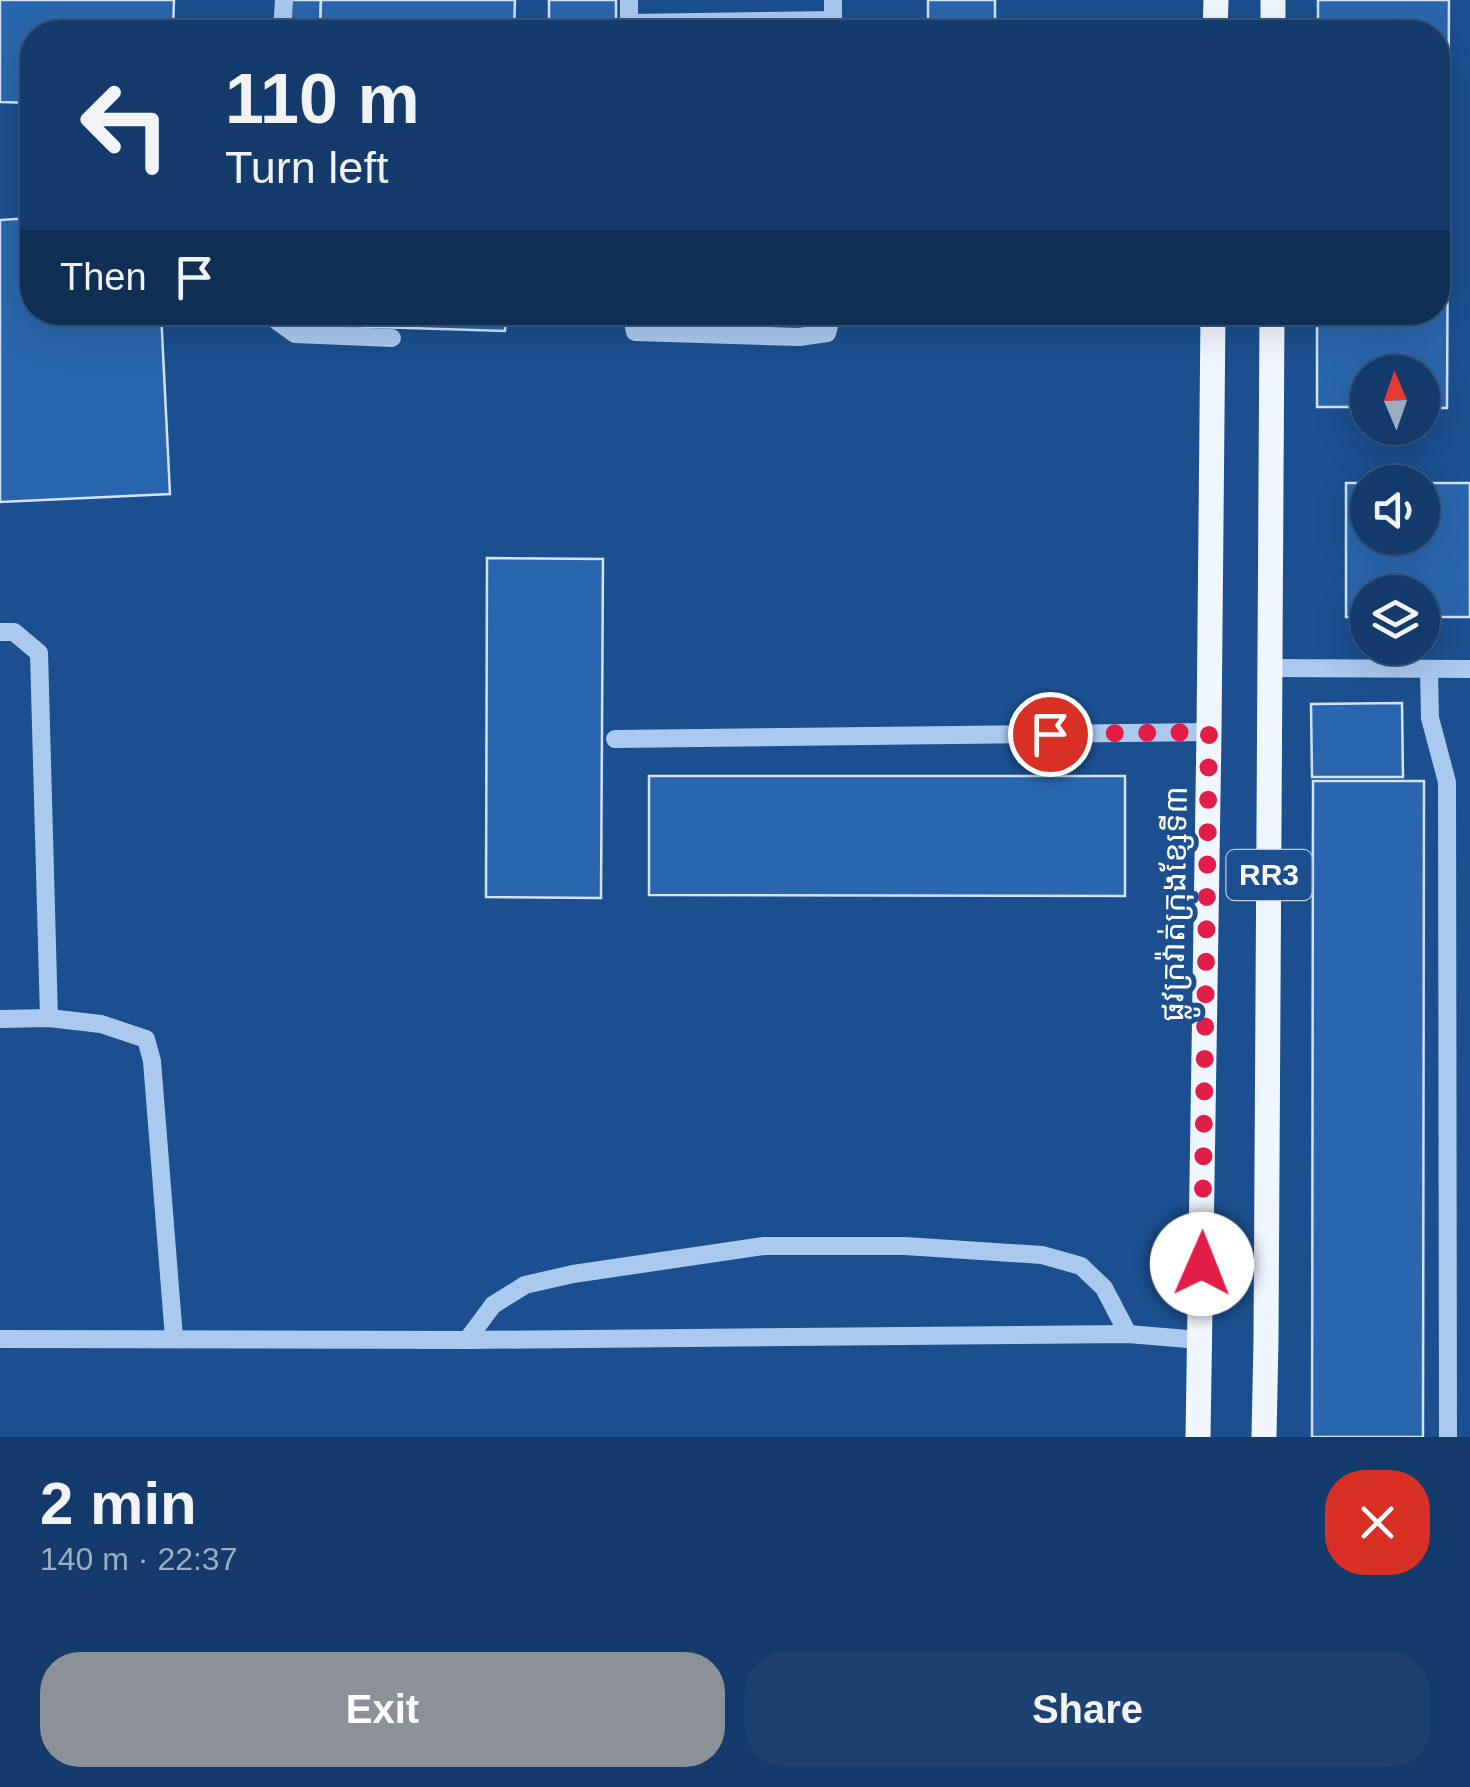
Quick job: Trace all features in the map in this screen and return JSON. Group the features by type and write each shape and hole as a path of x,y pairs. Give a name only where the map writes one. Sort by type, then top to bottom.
{"main road":[{"name":"ផ្លូវក្រវ៉ាត់ក្រុងខ្សែទី៣","path":"1198,1437 1213,325"},
{"name":"RR3","path":"1264,1437 1272,325"}],"lane":[{"path":"283,325 295,334 392,338"},
{"path":"634,325 635,332 799,337 826,333 829,325"},
{"path":"0,632 14,632 39,652 49,1018"},
{"path":"1271,668 1470,668"},
{"path":"1429,669 1430,718 1448,782 1448,1437"},
{"path":"614,739 1209,732"},
{"path":"0,1019 49,1018 102,1024 146,1040 152,1061 174,1338"},
{"path":"467,1340 493,1305 525,1285 573,1274 764,1246 906,1246 1042,1255 1081,1266 1093,1277 1104,1288 1128,1334"},
{"path":"0,1339 467,1340 1128,1334 1200,1340"}],"building":[{"path":"0,0 174,0 173,20 20,20 20,103 0,102"},
{"path":"279,0 321,0 320,20 278,20"},
{"path":"321,0 515,0 514,20 320,20"},
{"path":"549,0 616,0 616,20 549,20"},
{"path":"928,0 995,0 995,20 928,20"},
{"path":"1318,0 1449,0 1449,20 1318,20"},
{"path":"20,219 20,325 162,325 170,494 0,502 0,220"},
{"path":"311,325 505,325 505,331"},
{"path":"1317,325 1447,325 1447,408 1440,408 1440,355 1350,355 1350,407 1317,407"},
{"path":"1346,483 1350,483 1350,555 1440,555 1440,483 1470,483 1470,617 1440,617 1440,575 1350,575 1350,617 1346,617"},
{"path":"487,558 603,559 601,898 486,897"},
{"path":"1402,703 1403,777 1312,777 1311,704"},
{"path":"649,776 1125,776 1125,896 649,895"},
{"path":"1313,781 1424,781 1423,1437 1312,1437"}],"route":[{"path":"1050,734 1209,732 1202,1264"}]}
